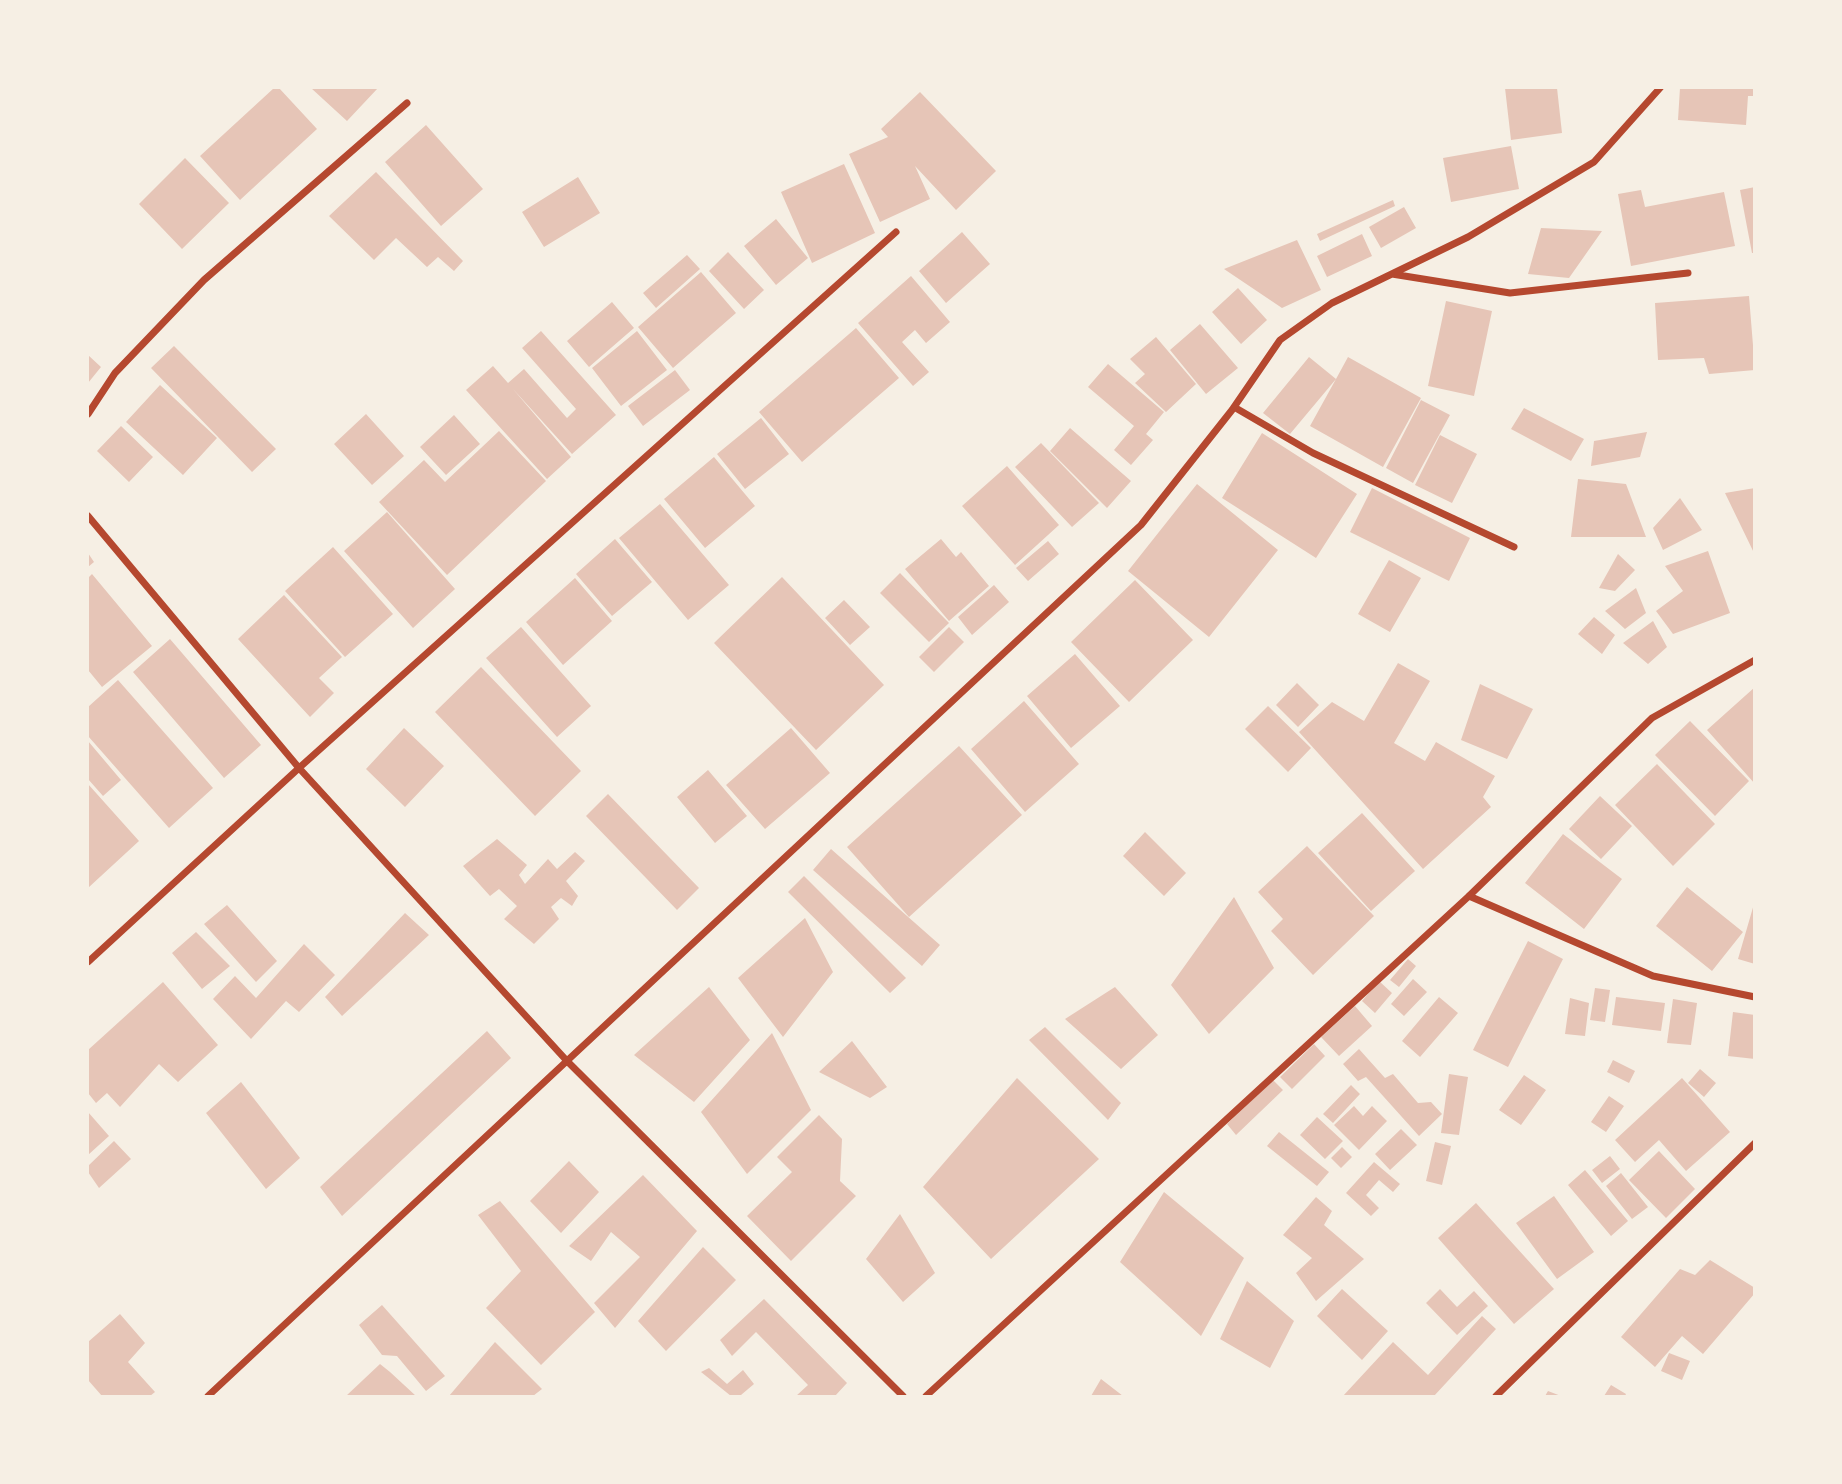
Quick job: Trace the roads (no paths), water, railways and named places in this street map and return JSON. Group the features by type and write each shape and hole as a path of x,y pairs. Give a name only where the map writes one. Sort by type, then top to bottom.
{"street":[{"path":"208,1396 1141,525 1234,407 1280,340 1332,303 1468,237 1594,162 1660,88"},
{"path":"88,414 116,373 204,279 407,103"},
{"path":"88,961 299,768 896,233"},
{"path":"1392,274 1510,293 1688,273"},
{"path":"1234,407 1313,453 1514,547"},
{"path":"88,516 299,768 567,1061 903,1396"},
{"path":"926,1396 1469,896 1652,718 1755,660"},
{"path":"1469,896 1653,976 1755,997"},
{"path":"1496,1396 1755,1143"}]}
